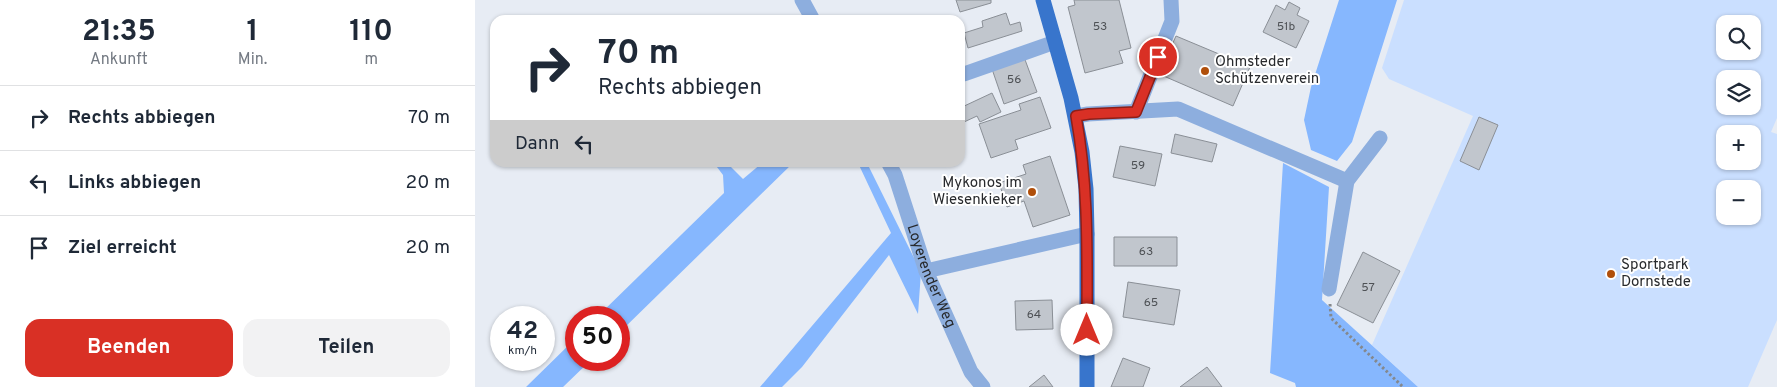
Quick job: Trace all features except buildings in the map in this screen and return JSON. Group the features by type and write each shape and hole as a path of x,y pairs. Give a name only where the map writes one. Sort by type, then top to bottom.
{"main road":[{"path":"1043,0 1076,116 1082,152 1087,234 1087,387"}],"street":[{"path":"802,0 810,15"},
{"path":"1136,112 1172,21 1171,0"},
{"path":"965,74 1055,42"},
{"path":"1076,116 1178,109 1347,181"},
{"path":"1329,289 1347,181 1380,138"},
{"name":"Loyerender Weg","path":"891,167 895,175 926,271 971,372 983,387"},
{"path":"926,271 1087,234"}],"path":[{"path":"1329,289 1331,318 1403,387"}],"shaded area":[{"path":"1339,0 1397,0 1352,142 1337,161 1311,150 1304,120 1311,87"},
{"path":"1404,0 1777,0 1777,118 1771,132 1777,134 1777,320 1748,387 1418,387 1372,345 1473,116 1389,79 1382,68"},
{"path":"1283,163 1329,187 1322,300 1418,387 1296,387 1295,383 1270,373"},
{"path":"717,167 731,167 743,179 757,167 789,167 630,322 630,306 608,306 724,193 723,175"},
{"path":"860,167 869,167 921,272 918,314 889,255 802,367 782,387 760,387 891,233"},
{"path":"565,349 565,371 580,371 563,387 526,387 542,371 555,371 555,359"}],"place":[{"name":"Ohmsteder Schützenverein","path":"1205,71"},
{"name":"Mykonos im Wiesenkieker","path":"1032,192"},
{"name":"Sportpark Dornstede","path":"1611,274"}],"route":[{"path":"1087,330 1086,188 1076,116 1136,112 1158,57"}]}
